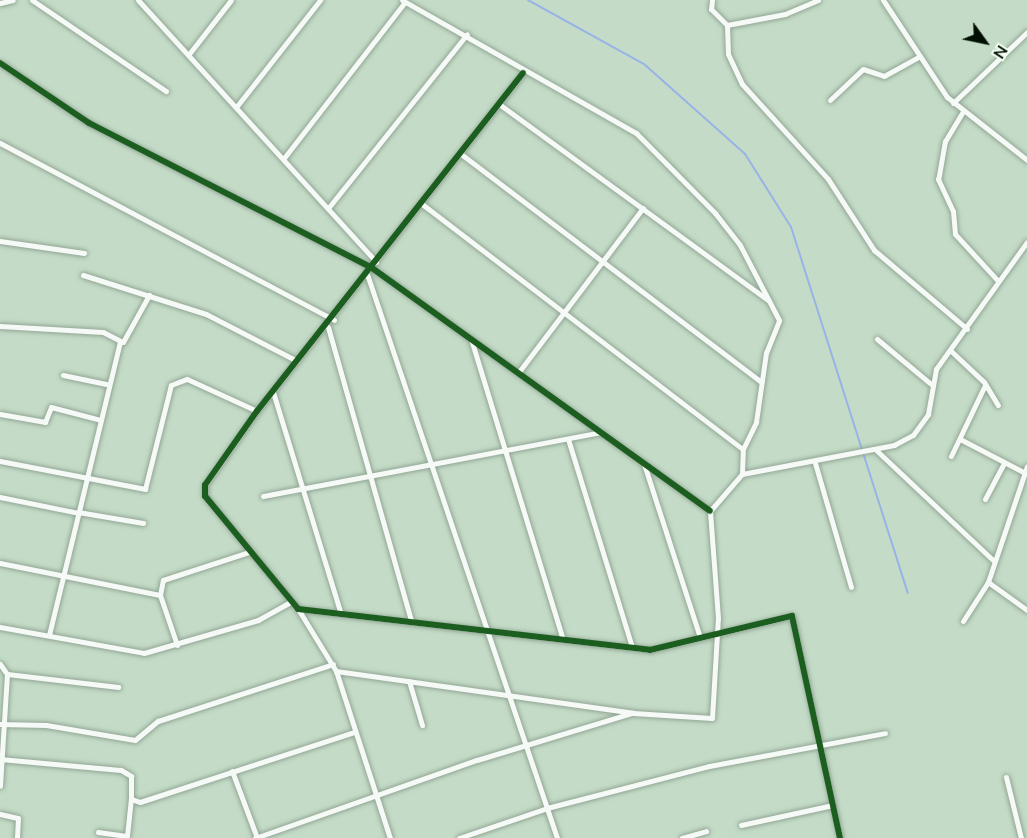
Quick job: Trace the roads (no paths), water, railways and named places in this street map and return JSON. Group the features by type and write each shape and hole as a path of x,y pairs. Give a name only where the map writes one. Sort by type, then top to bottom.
{"street":[{"path":"0,3 13,0"},
{"path":"33,0 166,91"},
{"path":"138,0 329,207 374,265"},
{"path":"189,54 231,0"},
{"path":"237,106 321,0"},
{"path":"712,0 711,9 727,25 728,54 742,84 828,179 862,236 968,329"},
{"path":"727,25 785,14 818,0"},
{"path":"883,0 918,57 953,103 962,113 1027,160"},
{"path":"284,158 404,1 467,34 523,73 636,133 715,213 762,285 779,320 761,382 756,422 743,448 742,474 710,511 718,633 712,718 633,712 336,671"},
{"path":"953,103 1027,32"},
{"path":"329,207 467,34"},
{"path":"830,99 863,69 884,76 918,57"},
{"path":"0,63 89,123 374,265 471,339 710,511"},
{"path":"390,838 373,796 333,664 298,609 289,603 249,552 204,489 257,411 297,360 334,320 523,73"},
{"path":"500,104 643,208 753,294 770,301"},
{"path":"962,113 945,141 938,179 953,211 955,234 998,281"},
{"path":"0,143 334,320"},
{"path":"461,154 761,382"},
{"path":"422,204 743,448"},
{"path":"518,373 643,208"},
{"path":"0,241 84,253"},
{"path":"742,474 815,463 873,450 905,440 919,429 928,414 931,384 998,281 1027,242"},
{"path":"367,274 434,462 507,695 557,838"},
{"path":"83,275 207,314 297,360"},
{"path":"753,294 762,285"},
{"path":"0,326 103,332 120,341 129,339 149,295"},
{"path":"328,327 411,621"},
{"path":"471,339 503,452 563,639"},
{"path":"877,339 931,384"},
{"path":"49,636 60,575 86,480 105,384 120,341"},
{"path":"951,351 985,385 998,405"},
{"path":"63,375 105,384"},
{"path":"0,461 86,480 147,488 171,385 187,379 257,411"},
{"path":"951,456 985,385"},
{"path":"273,392 340,611"},
{"path":"0,414 45,422 51,407 97,419"},
{"path":"263,496 369,474 503,452 600,432"},
{"path":"568,439 633,647"},
{"path":"960,439 1025,477"},
{"path":"873,450 994,561"},
{"path":"815,463 850,587"},
{"path":"985,499 1004,463"},
{"path":"644,464 699,637"},
{"path":"963,621 988,582 1027,466"},
{"path":"0,496 143,523"},
{"path":"177,645 160,595 170,576 249,552"},
{"path":"0,563 160,595"},
{"path":"988,582 1027,610"},
{"path":"0,627 144,653 258,620 289,603"},
{"path":"298,609 340,611 650,650 699,637 795,618 840,838"},
{"path":"0,664 7,674 0,786"},
{"path":"3,724 135,740 158,721 333,664"},
{"path":"7,674 118,687"},
{"path":"409,681 422,725"},
{"path":"232,771 257,838 373,796 633,712"},
{"path":"130,799 153,800 232,771 354,732"},
{"path":"459,838 547,808 709,766 885,733"},
{"path":"1,759 121,770 131,776 127,836 98,832"},
{"path":"1006,777 1021,838"},
{"path":"741,825 833,804"},
{"path":"0,814 18,818 17,838"},
{"path":"682,838 706,831"}],"waterway":[{"path":"528,0 644,64 745,154 791,227 908,593"}]}
